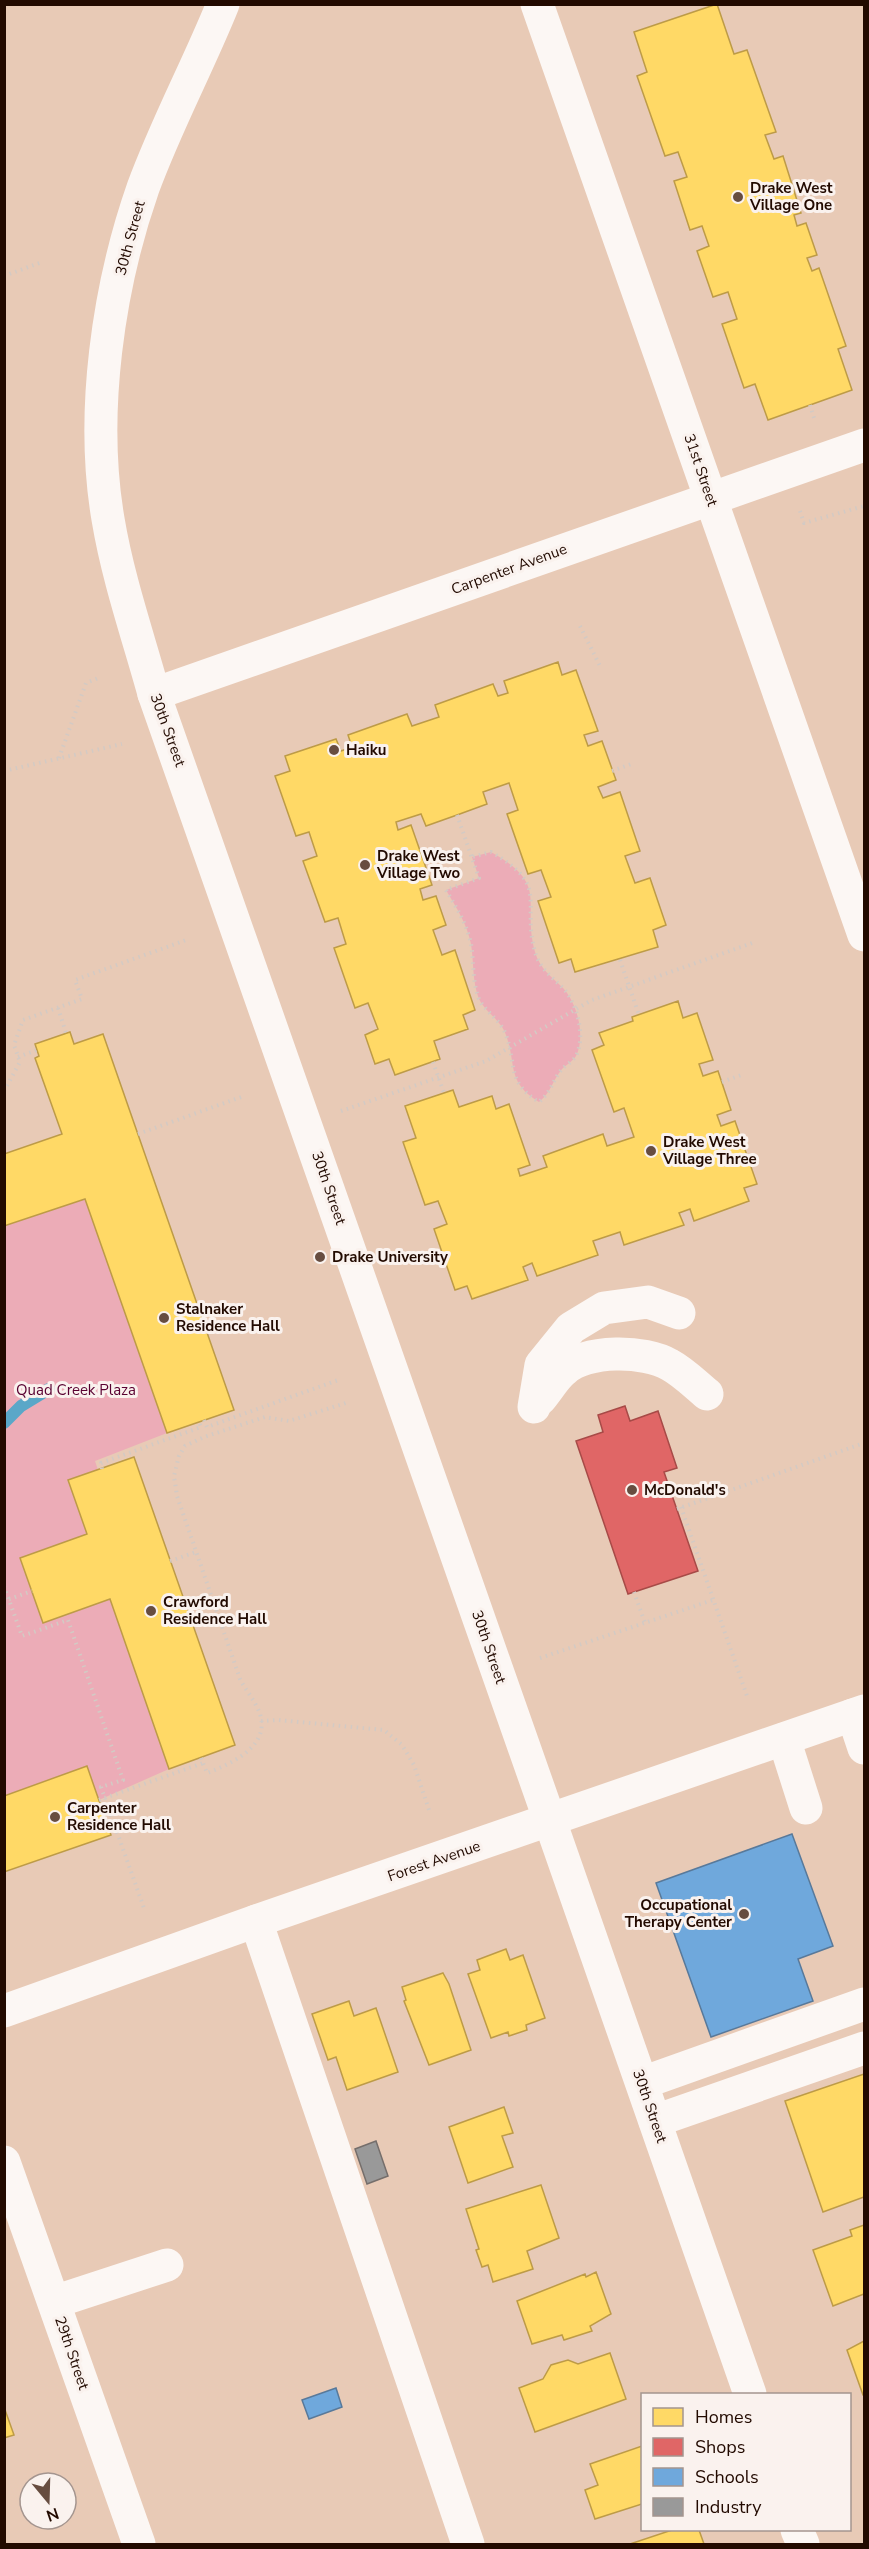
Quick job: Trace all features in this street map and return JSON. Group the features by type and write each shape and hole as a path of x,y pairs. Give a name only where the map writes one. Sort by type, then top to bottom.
{"main road":[{"name":"30th Street","path":"223,4 205,50 172,114 143,188 120,266 106,352 100,433 107,516 116,563 154,694 750,2393"},
{"name":"31st Street","path":"537,4 864,935"},
{"name":"Carpenter Avenue","path":"154,694 864,445"},
{"path":"680,1313 648,1302 604,1308 571,1328 541,1365 534,1407 564,1369 589,1358 620,1354 647,1355 671,1365 707,1394"},
{"name":"Forest Avenue","path":"4,2011 256,1921 859,1713"},
{"path":"859,1713 864,1748"},
{"path":"784,1738 806,1808"},
{"path":"256,1921 468,2544"},
{"path":"642,2083 864,2004"},
{"path":"655,2121 864,2048"},
{"name":"29th Street","path":"4,2162 139,2544"},
{"path":"54,2302 167,2265"}],"path":[{"path":"4,276 42,262"},
{"path":"810,405 815,421"},
{"path":"800,512 804,523 864,506"},
{"path":"580,626 600,666"},
{"path":"59,758 86,683 101,677"},
{"path":"4,771 122,744"},
{"path":"612,771 634,763"},
{"path":"457,815 479,878 446,890 467,930 474,980 480,1000 501,1023 516,1081 526,1094 539,1102 550,1093 561,1071 576,1057 579,1020 571,999 540,964 533,940 531,887 512,863 491,852 472,857"},
{"path":"4,1091 20,1062 14,1045 23,1020 82,999 75,980 189,939"},
{"path":"341,1111 486,1061 592,1000 752,943"},
{"path":"620,960 639,1015"},
{"path":"58,1008 66,1033"},
{"path":"18,1057 37,1050"},
{"path":"433,1062 444,1093"},
{"path":"722,1082 744,1074"},
{"path":"138,1134 244,1096"},
{"path":"102,1469 101,1463 201,1427 202,1421 207,1426 341,1379"},
{"path":"99,1800 203,1763 201,1758 207,1773 244,1757 260,1735 261,1721 257,1707 247,1695 240,1679 177,1496 174,1476 179,1456 185,1446 204,1437 265,1418 289,1421 350,1402"},
{"path":"747,1696 679,1508 864,1443"},
{"path":"170,1560 196,1552"},
{"path":"4,1586 22,1636 68,1620 123,1780 101,1787 145,1911"},
{"path":"9,1599 32,1591"},
{"path":"634,1592 645,1623"},
{"path":"540,1658 713,1600"},
{"path":"261,1721 278,1720 384,1730 402,1744 414,1765 429,1810"}],"green space":[{"path":"491,852 510,864 528,885 532,934 537,958 546,972 568,994 576,1011 580,1030 576,1056 562,1069 547,1094 539,1102 521,1087 514,1072 504,1030 479,999 467,930 446,890 479,878 472,857"},
{"name":"Quad Creek Plaza","path":"85,1199 167,1433 95,1461 98,1470 68,1480 87,1534 20,1558 43,1623 110,1599 169,1769 99,1800 87,1767 5,1796 4,1226"}],"building: Homes":[{"name":"Drake West Village One","path":"717,4 734,54 747,50 776,132 765,135 774,159 783,156 801,213 794,215 797,226 806,223 817,255 807,258 812,271 819,268 846,346 838,349 852,390 768,420 755,384 744,388 722,324 737,319 728,292 713,297 697,251 709,246 702,226 690,230 674,181 687,177 678,152 665,156 637,76 647,72 634,32"},
{"name":"Drake West Village Two","path":"558,662 562,675 576,670 598,731 584,735 588,746 602,741 616,780 598,787 603,798 620,792 640,851 625,856 635,883 650,878 666,925 653,930 658,947 575,972 571,959 559,963 538,901 551,897 541,870 528,874 507,814 518,810 509,783 483,792 487,804 426,826 421,814 396,822 398,830 411,825 432,885 420,889 423,900 436,896 446,925 433,930 442,955 455,950 475,1010 463,1015 468,1029 434,1041 440,1059 395,1075 389,1059 375,1064 365,1035 378,1029 368,1003 355,1008 334,948 346,944 338,918 325,922 303,861 317,856 309,832 296,836 275,776 290,771 285,756 336,739 341,751 352,747 348,735 407,714 412,726 439,717 435,705 493,684 498,696 508,693 504,681"},
{"name":"Drake West Village Three","path":"678,1001 683,1018 697,1013 713,1060 699,1064 703,1076 718,1071 731,1110 717,1115 721,1126 735,1121 757,1184 744,1188 749,1201 694,1221 690,1209 679,1213 684,1225 624,1245 620,1232 593,1241 598,1255 537,1276 532,1263 523,1267 528,1280 472,1299 467,1286 455,1290 434,1229 447,1224 438,1201 425,1205 403,1142 416,1138 405,1106 453,1090 459,1107 492,1096 496,1109 509,1104 530,1165 518,1169 520,1176 547,1167 543,1156 603,1134 607,1146 634,1137 624,1108 614,1112 592,1050 604,1045 599,1033 633,1021 632,1017"},
{"name":"Stalnaker Residence Hall","path":"70,1032 74,1044 103,1034 234,1410 167,1433 85,1199 4,1226 4,1154 62,1134 35,1058 39,1056 35,1044"},
{"name":"Crawford Residence Hall","path":"134,1457 235,1745 169,1769 110,1599 43,1623 20,1558 87,1534 68,1480"},
{"name":"Carpenter Residence Hall","path":"87,1766 111,1835 4,1872 4,1796"},
{"path":"506,1949 510,1960 523,1955 545,2018 526,2025 527,2030 509,2036 508,2032 491,2038 468,1974 480,1970 477,1960"},
{"path":"443,1973 449,1984 471,2050 429,2065 404,2001 406,2000 402,1987"},
{"path":"349,2001 354,2016 376,2008 398,2072 347,2090 336,2057 328,2060 312,2014"},
{"path":"864,2074 864,2197 823,2212 785,2101"},
{"path":"504,2107 513,2133 502,2136 513,2167 468,2183 449,2127"},
{"path":"541,2185 559,2238 527,2251 533,2269 493,2282 488,2265 482,2267 476,2250 479,2249 466,2209"},
{"path":"864,2225 864,2294 833,2306 813,2250 852,2236 850,2230"},
{"path":"596,2272 611,2314 590,2326 592,2331 564,2340 562,2335 532,2344 517,2301 585,2274 586,2277"},
{"path":"864,2341 864,2395 863,2395 847,2350"},
{"path":"610,2353 626,2399 535,2432 519,2388 543,2379 551,2365 568,2360 578,2364"},
{"path":"4,2407 14,2435 4,2438"},
{"path":"641,2446 641,2504 595,2519 585,2490 598,2485 590,2464"},
{"path":"669,2531 699,2531 704,2544 630,2544"}],"building: Shops":[{"name":"McDonald's","path":"625,1406 630,1421 658,1411 677,1468 664,1472 698,1571 628,1594 576,1441 603,1432 598,1415"}],"building: Schools":[{"name":"Occupational Therapy Center","path":"792,1834 833,1946 798,1959 813,2001 711,2037 656,1883"},
{"path":"336,2388 342,2407 309,2419 302,2400"}],"building: Industry":[{"path":"376,2141 388,2176 367,2184 355,2149"}],"waterway":[{"path":"4,1423 21,1406 49,1389"}],"place":[{"name":"Drake West Village One","path":"738,197"},
{"name":"Haiku","path":"334,750"},
{"name":"Drake West Village Two","path":"365,865"},
{"name":"Drake West Village Three","path":"651,1151"},
{"name":"Drake University","path":"320,1257"},
{"name":"Stalnaker Residence Hall","path":"164,1318"},
{"name":"McDonald's","path":"632,1490"},
{"name":"Crawford Residence Hall","path":"151,1611"},
{"name":"Carpenter Residence Hall","path":"55,1817"},
{"name":"Occupational Therapy Center","path":"744,1914"}]}
